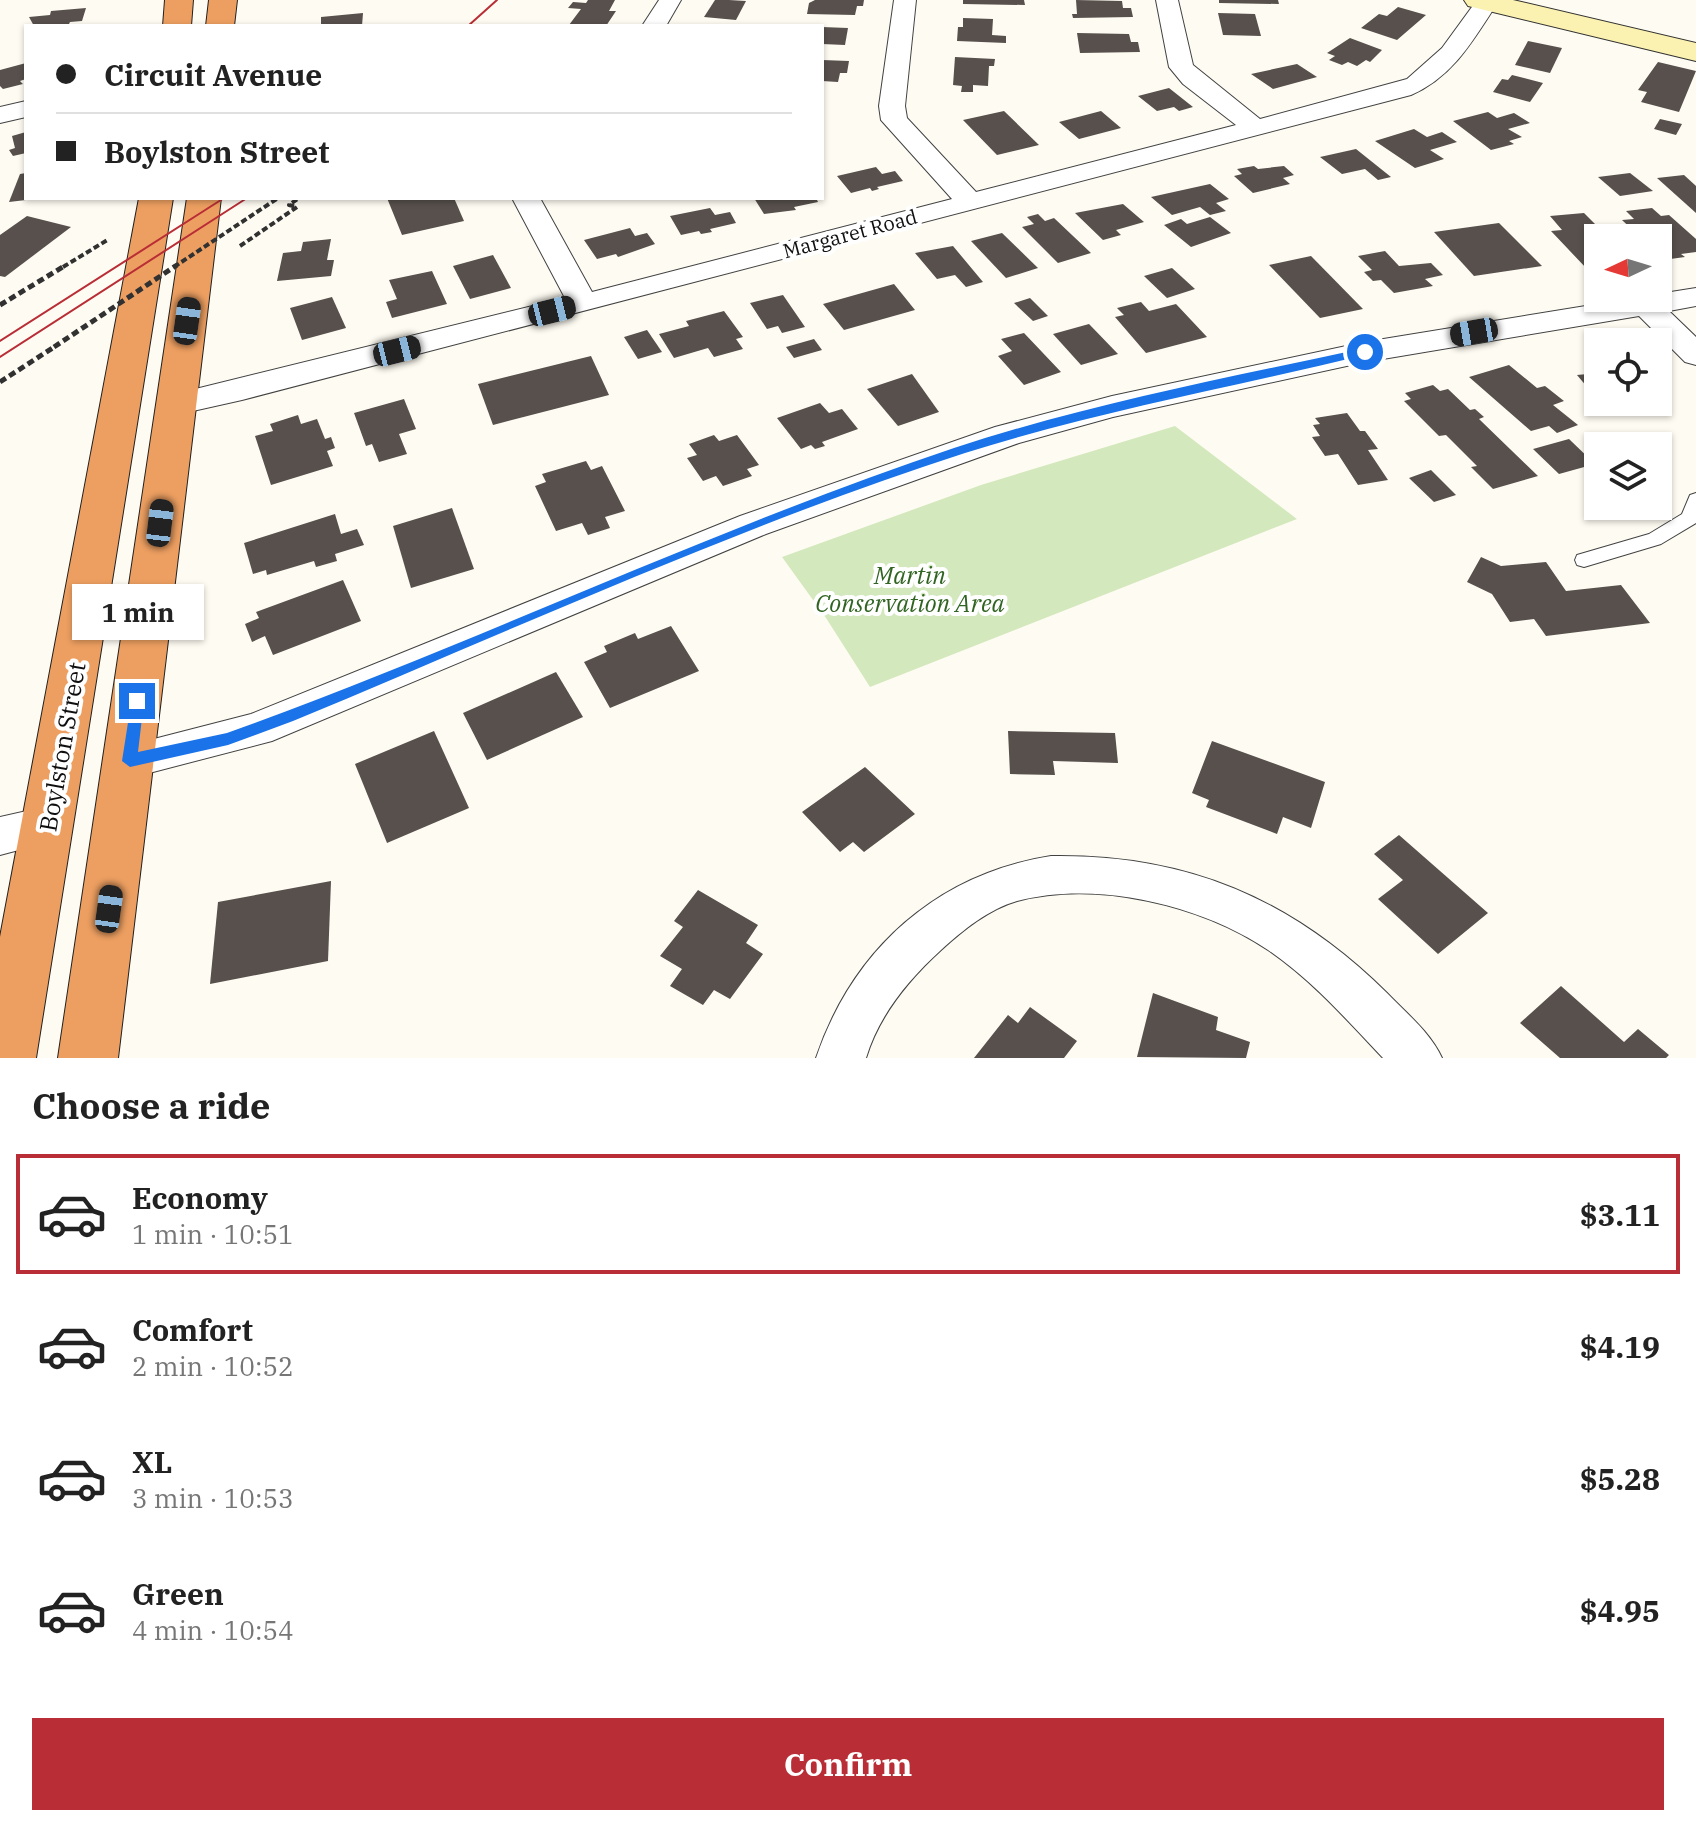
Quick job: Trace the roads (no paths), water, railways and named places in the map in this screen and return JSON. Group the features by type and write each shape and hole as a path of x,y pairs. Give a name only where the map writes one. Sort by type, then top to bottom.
{"highway":[{"path":"177,24 179,0"},
{"path":"220,24 223,0"},
{"name":"Boylston Street","path":"6,1058 156,200"},
{"path":"88,1058 204,200"}],"street":[{"path":"655,24 670,0"},
{"path":"905,0 892,106 894,120 970,202"},
{"path":"1167,0 1181,67 1255,128"},
{"path":"1482,1 1696,52"},
{"name":"Margaret Road","path":"175,404 234,392 583,303 1422,83 1436,71 1482,1"},
{"path":"0,115 24,109"},
{"path":"527,200 583,303"},
{"path":"1672,301 1696,297"},
{"path":"130,761 257,729 753,525 1007,435 1128,403 1365,352 1604,312"},
{"path":"1653,312 1696,355"},
{"path":"0,836 49,825"},
{"path":"841,1058 849,1027 885,973 935,926 986,892 1049,874 1119,877 1189,894 1262,923 1313,957 1417,1058"}],"lane":[{"path":"1584,560 1655,539 1690,518 1696,499"}],"tram line":[{"path":"470,24 497,0"},
{"path":"0,341 221,200"},
{"path":"0,357 244,200"}],"park label":[{"name":"Martin Conservation Area","path":"910,590"}]}
